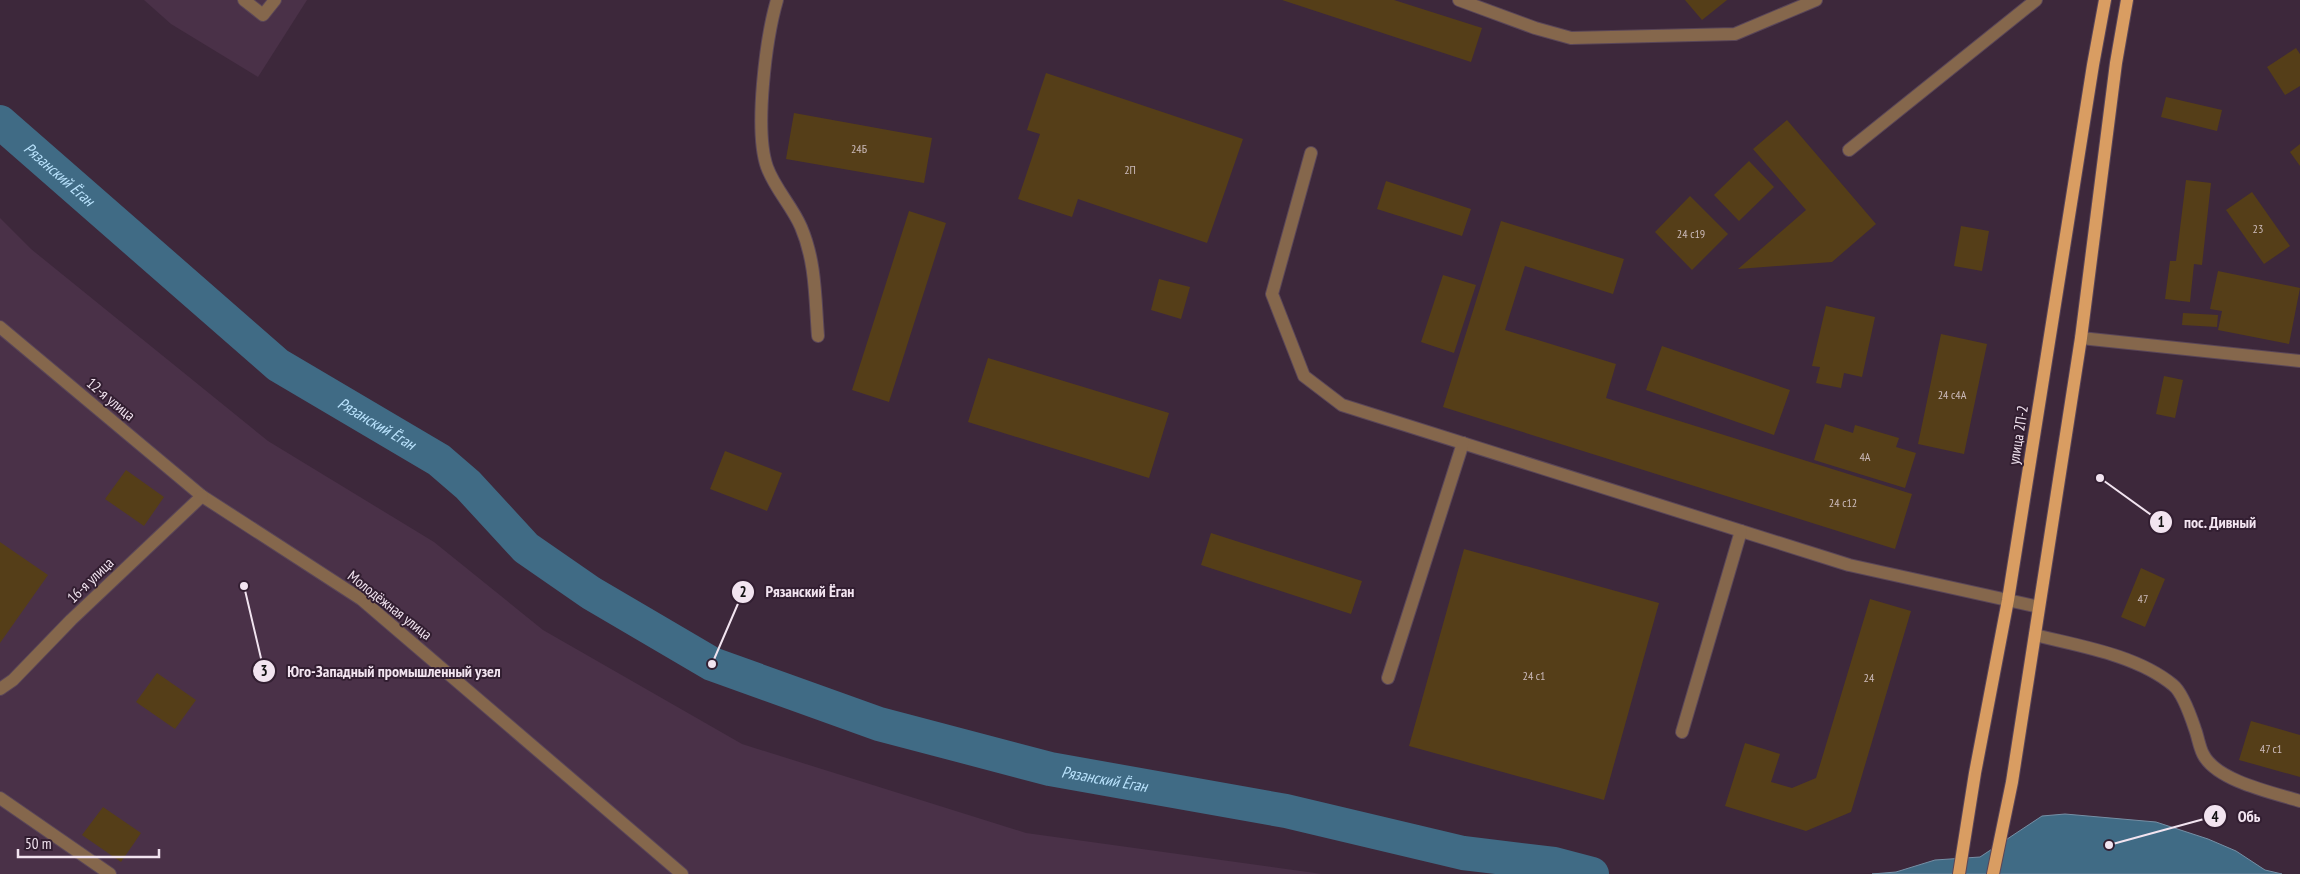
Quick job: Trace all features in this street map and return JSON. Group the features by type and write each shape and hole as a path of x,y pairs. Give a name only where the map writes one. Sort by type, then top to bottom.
{"main road":[{"name":"улица 2П-2","path":"1959,874 1975,773 2008,600 2105,0"},
{"path":"1993,874 2012,782 2081,338 2116,63 2127,0"}],"street":[{"path":"244,0 263,15 275,0"},
{"path":"777,0 765,70 761,128 767,166 779,192 801,225 813,260 818,336"},
{"path":"1459,0 1535,28 1571,38 1735,34 1816,0"},
{"path":"1849,150 2036,0"},
{"path":"1311,154 1272,294 1304,376 1342,404 1849,565 2039,607"},
{"name":"12-я улица","path":"0,327 202,496"},
{"path":"2081,338 2300,362"},
{"path":"1388,678 1463,443"},
{"name":"16-я улица","path":"0,688 13,680 71,620 202,496"},
{"name":"Молодёжная улица","path":"202,496 361,599 682,874"},
{"path":"1682,732 1741,531"},
{"path":"2035,635 2110,654 2175,686 2190,715 2204,756 2222,774 2242,784 2300,802"},
{"path":"0,798 110,874"}],"shaded area":[{"path":"144,0 307,0 258,77 171,24"},
{"path":"0,218 31,249 268,441 434,542 543,630 742,744 1026,833 1322,874 0,874"}],"water":[{"path":"2065,814 2156,822 2208,839 2236,851 2265,870 2282,874 1872,874 1896,872 1935,860 1980,857 2042,816"}],"building":[{"path":"1282,0 1394,0 1482,28 1471,62"},
{"path":"1685,0 1727,0 1702,20"},
{"path":"2296,48 2300,54 2300,86 2285,95 2267,67"},
{"path":"1046,73 1243,139 1207,243 1078,199 1072,217 1018,199 1040,134 1027,130"},
{"path":"2166,97 2222,110 2217,131 2161,117"},
{"path":"794,113 932,138 924,183 786,159"},
{"path":"1787,120 1876,224 1832,262 1738,269 1806,210 1753,149"},
{"path":"2300,144 2300,166 2290,152"},
{"path":"1749,161 1774,187 1739,221 1714,195"},
{"path":"2186,180 2211,183 2202,265 2194,264 2190,302 2165,299 2170,261 2176,261"},
{"path":"1386,181 1471,209 1462,236 1377,209"},
{"path":"2252,192 2290,246 2264,264 2226,210"},
{"path":"1690,196 1728,234 1692,270 1655,232"},
{"path":"909,211 946,223 889,402 852,390"},
{"path":"1501,221 1624,259 1613,294 1525,266 1505,330 1616,364 1606,398 1912,494 1895,549 1443,407"},
{"path":"1961,226 1989,231 1982,271 1954,266"},
{"path":"2218,271 2300,288 2289,344 2218,330 2222,311 2210,309"},
{"path":"1443,275 1476,285 1454,353 1421,342"},
{"path":"1159,279 1190,287 1181,319 1151,310"},
{"path":"1826,306 1875,317 1862,377 1844,373 1841,388 1816,383 1820,367 1812,366"},
{"path":"2183,313 2218,315 2217,327 2182,325"},
{"path":"1941,334 1987,344 1964,454 1918,444"},
{"path":"1662,346 1790,390 1774,435 1646,390"},
{"path":"988,358 1169,413 1149,478 968,422"},
{"path":"2164,376 2183,380 2175,418 2156,414"},
{"path":"1825,424 1853,433 1855,425 1899,438 1896,447 1916,453 1905,488 1814,460"},
{"path":"725,451 782,473 767,511 710,489"},
{"path":"126,470 164,497 144,526 105,499"},
{"path":"1211,533 1362,581 1351,614 1201,565"},
{"path":"0,542 48,575 0,643"},
{"path":"1464,549 1659,603 1604,800 1409,746"},
{"path":"2141,568 2165,579 2145,627 2121,617"},
{"path":"1870,599 1911,611 1851,812 1806,831 1725,806 1745,743 1780,754 1771,782 1792,788 1816,778"},
{"path":"157,673 196,700 175,729 136,702"},
{"path":"2251,721 2300,735 2300,777 2239,760"},
{"path":"103,807 141,833 121,862 82,835"}],"waterway":[{"name":"Рязанский Ёган","path":"0,122 278,365 439,460 468,485 526,548 591,593 712,664 879,724 1050,769 1286,811 1463,853 1554,864 1592,874"}],"place":[{"name":"пос. Дивный","path":"2100,478"},
{"name":"Юго-Западный промышленный узел","path":"244,586"},
{"name":"Рязанский Ёган","path":"712,664"},
{"name":"Обь","path":"2109,845"}]}
